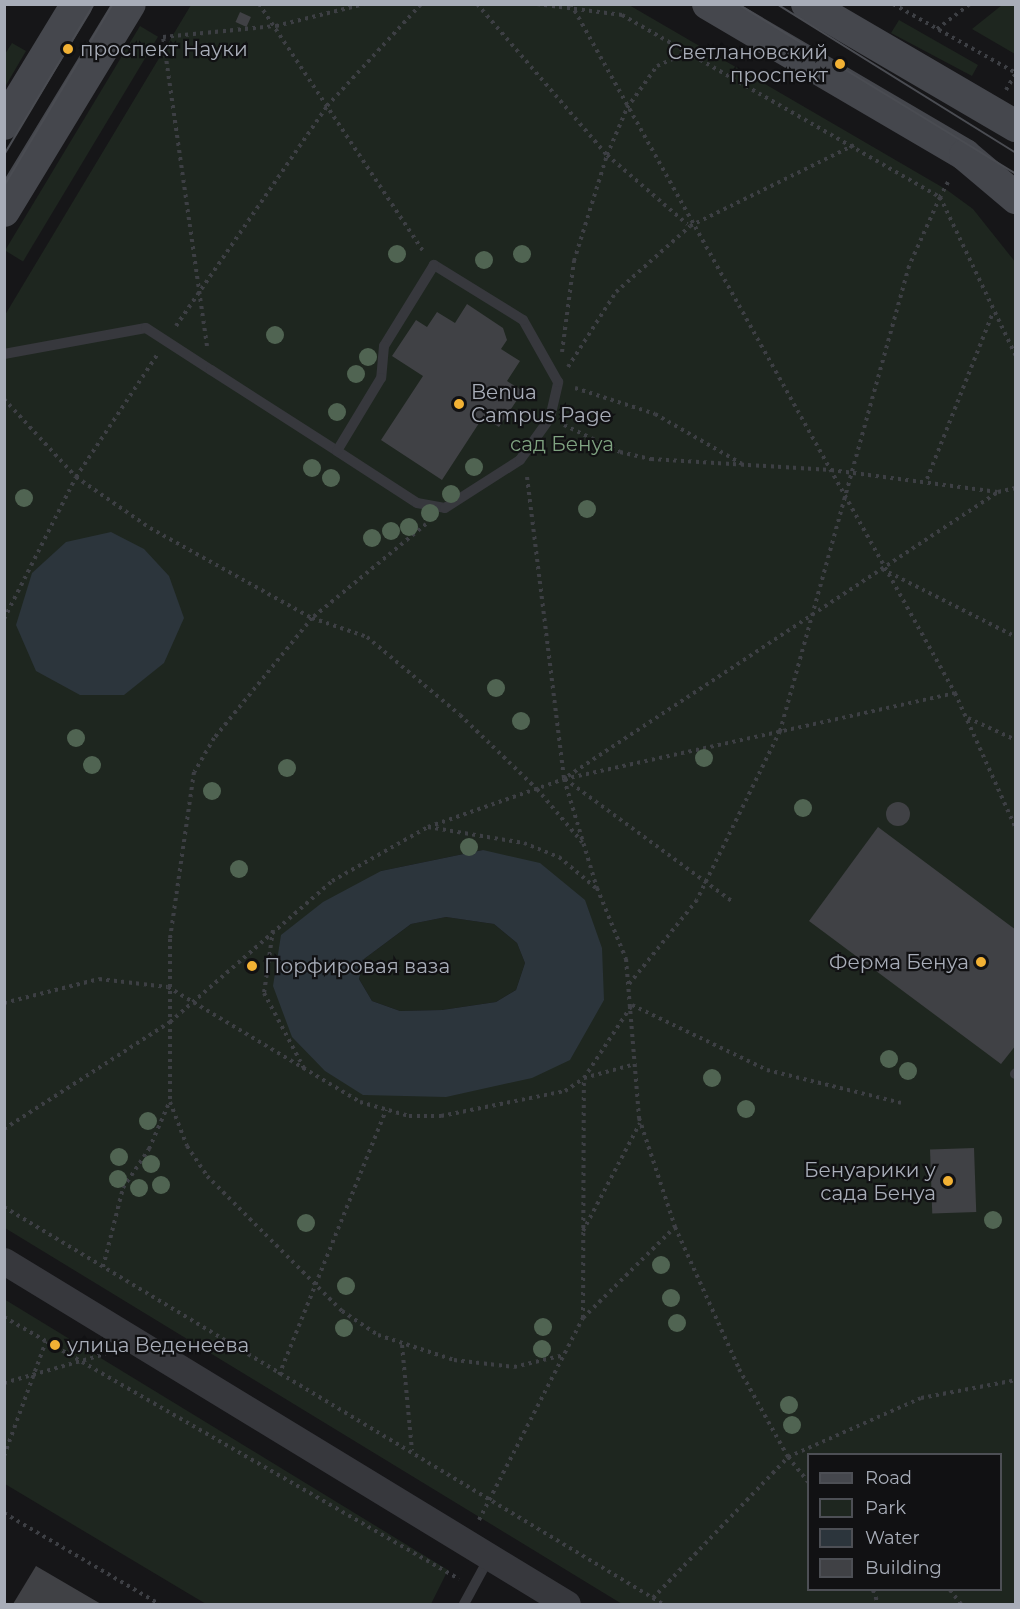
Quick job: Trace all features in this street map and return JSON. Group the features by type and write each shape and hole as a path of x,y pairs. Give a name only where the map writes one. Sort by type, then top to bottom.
{"main road":[{"path":"4,124 77,4"},
{"path":"4,211 130,4"},
{"path":"708,4 965,155 1016,198"},
{"path":"807,4 1016,126"}],"street":[{"path":"4,1261 567,1605"}],"lane":[{"path":"4,354 146,328 417,503 445,508 520,460 550,418 558,382 523,320 434,265 384,346 381,378 337,451"},
{"path":"464,1605 490,1558"}],"path":[{"path":"259,4 276,26 434,265"},
{"path":"211,370 198,294 164,37 276,26 364,4"},
{"path":"4,619 76,477 166,341 327,106 421,4"},
{"path":"477,4 607,155 690,226"},
{"path":"537,4 622,15 855,145 940,197 1016,356"},
{"path":"571,4 690,226 831,470 882,568 955,693 1016,829"},
{"path":"893,4 1016,73 1004,93"},
{"path":"937,29 970,4"},
{"path":"558,382 574,261 607,155 627,108 657,66 689,52"},
{"path":"558,382 616,292 690,226 855,145"},
{"path":"629,984 697,900 780,731 909,266 948,182"},
{"path":"927,479 993,311"},
{"path":"558,382 655,414 742,464"},
{"path":"4,399 76,477 150,528 312,618 367,637 537,789 584,845"},
{"path":"550,418 620,452 927,479 998,492"},
{"path":"520,460 530,485 564,779 597,888 626,960 632,1005 632,1065 640,1123 675,1227 739,1369 788,1457 807,1481"},
{"path":"564,779 998,492 1016,488"},
{"path":"445,508 312,618 214,738 194,772 168,987 170,1102 187,1146 207,1176 342,1311 402,1345 454,1360 514,1367 564,1355"},
{"path":"882,568 1016,637"},
{"path":"4,1129 170,1022 190,999 332,881 428,827 564,779 955,693"},
{"path":"967,718 1016,740"},
{"path":"564,779 733,902"},
{"path":"428,827 524,843 559,857 597,888"},
{"path":"273,930 264,993 286,1045 307,1073"},
{"path":"4,1003 99,979 168,987 307,1073 386,1110 441,1116 565,1091 584,1078 632,1065"},
{"path":"583,1318 584,1078 632,1005"},
{"path":"632,1005 767,1070 901,1103"},
{"path":"103,1267 123,1188 149,1149 170,1102"},
{"path":"279,1375 313,1283 386,1110"},
{"path":"582,1234 640,1123"},
{"path":"4,1207 279,1375 412,1451 663,1605"},
{"path":"467,1544 583,1318 675,1227"},
{"path":"4,1317 473,1587"},
{"path":"4,1456 46,1341"},
{"path":"4,1383 140,1344"},
{"path":"402,1345 412,1451"},
{"path":"653,1599 788,1457 921,1398 1016,1380"},
{"path":"4,1513 159,1605"},
{"path":"951,1591 961,1605"}],"green space":[{"name":"сад Бенуа","path":"191,5 629,5 947,190 973,209 1016,263 1015,1604 622,1604 5,1228 5,315","holes":["483,850 604,1000 292,1037 381,871"]},
{"path":"1002,5 1015,5 1015,54 972,29"},
{"path":"899,20 978,65 972,76 891,33"},
{"path":"140,26 158,37 23,261 5,251"},
{"path":"12,43 26,51 5,87 5,54"},
{"path":"446,917 494,924 517,943 525,963 516,990 496,1002 442,1010 400,1011 372,1001 359,979 364,959 411,924"},
{"path":"4,1299 448,1570 431,1604 206,1604 5,1484"}],"water":[{"path":"111,532 144,549 169,576 184,618 164,663 124,695 80,695 36,671 16,625 32,573 66,542"},
{"path":"483,850 540,863 585,900 602,948 604,1000 570,1060 532,1078 446,1097 363,1095 325,1071 292,1037 273,986 281,935 323,902 381,871","holes":["446,917 494,924 517,943 525,963 516,990 496,1002 442,1010 400,1011 372,1001 359,979 364,959 411,924"]}],"building":[{"path":"240,12 251,17 246,27 236,22"},
{"name":"Benua Campus Page","path":"467,304 503,328 507,340 501,349 520,361 507,381 523,391 499,427 483,417 442,480 381,440 423,376 392,356 416,320 427,327 437,312 455,323"},
{"path":"898,802 907,805 910,814 907,823 898,826 889,823 886,814 889,805"},
{"path":"878,827 1016,930 1016,1045 1001,1064 809,921"},
{"path":"974,1148 976,1212 932,1213 930,1150"},
{"path":"36,1566 101,1604 13,1604"}],"tram line":[{"path":"4,155 94,4"},
{"path":"4,186 113,4"},
{"path":"738,4 1016,174"},
{"path":"777,4 1016,153"}],"place":[{"name":"проспект Науки","path":"68,49"},
{"name":"Светлановский проспект","path":"840,64"},
{"name":"Benua Campus Page","path":"459,404"},
{"name":"Ферма Бенуа","path":"981,962"},
{"name":"Порфировая ваза","path":"252,966"},
{"name":"Бенуарики у сада Бенуа","path":"948,1181"},
{"name":"улица Веденеева","path":"55,1345"}]}
